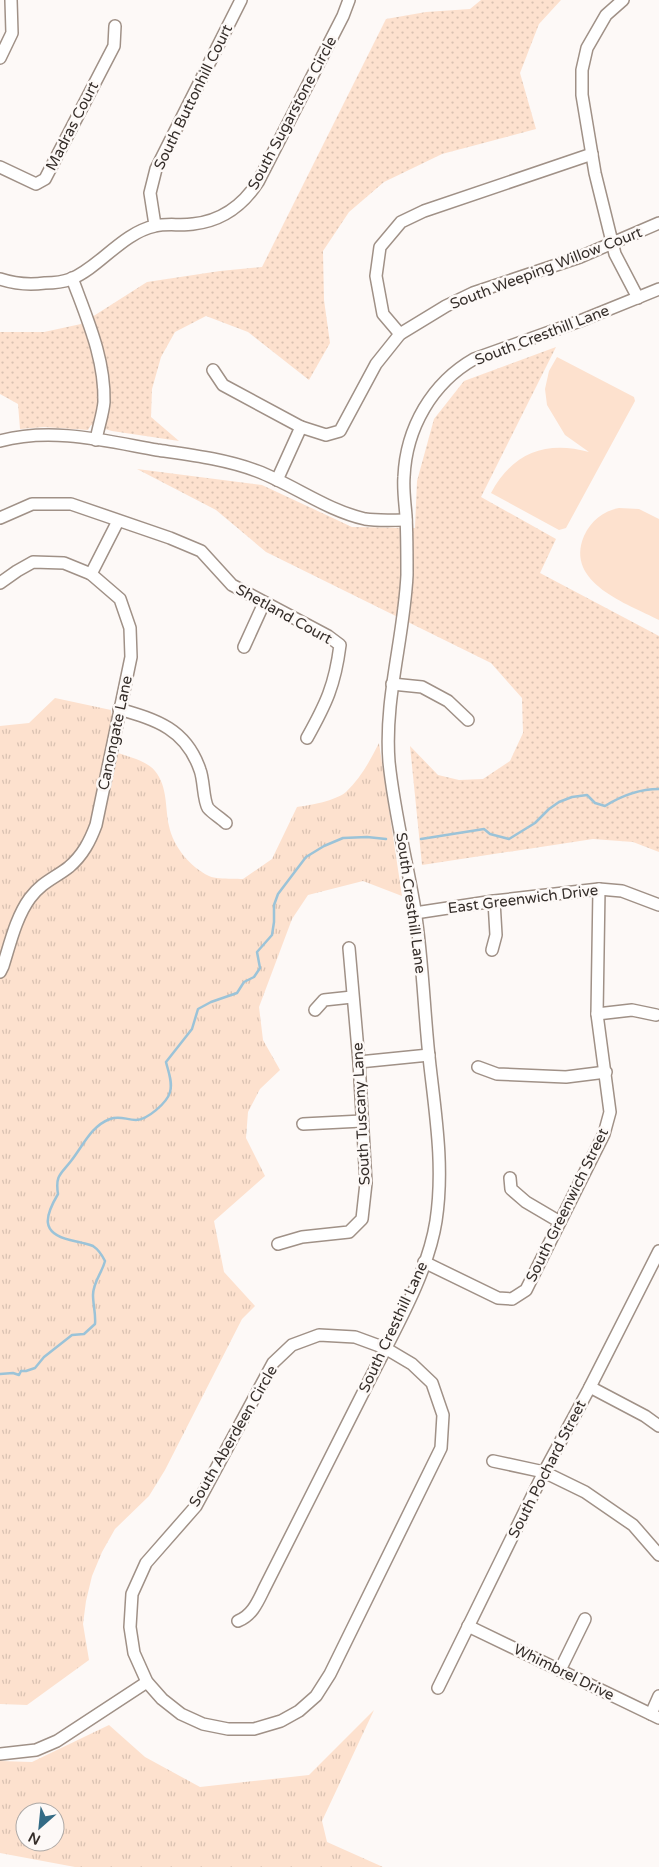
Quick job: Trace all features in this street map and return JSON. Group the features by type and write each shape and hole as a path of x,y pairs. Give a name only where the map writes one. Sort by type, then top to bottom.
{"street":[{"path":"0,58 12,33 11,0"},
{"name":"South Buttonhill Court","path":"155,226 150,193 156,169 241,0"},
{"name":"South Sugarstone Circle","path":"0,279 19,284 35,284 72,278 134,234 155,226 207,222 232,211 251,193 258,182 343,16 349,0"},
{"path":"623,0 606,15 587,48 582,70 582,95 592,154 615,254 638,298"},
{"name":"Madras Court","path":"0,167 36,184 45,179 114,46 115,26"},
{"path":"400,334 383,314 376,276 380,247 401,222 424,211 592,154"},
{"name":"South Weeping Willow Court","path":"213,370 223,385 301,427 326,435 340,431 376,364 400,334 446,306 473,293 580,257 659,223"},
{"path":"72,278 102,362 104,403 96,440"},
{"name":"South Cresthill Lane","path":"238,1621 251,1613 266,1587 405,1309 432,1241 435,1225 440,1175 415,913 389,760 388,727 392,684 405,594 406,520 404,478 409,442 415,426 430,399 449,376 474,360 659,289"},
{"path":"277,480 301,427"},
{"path":"0,441 22,436 48,434 221,461 240,465 277,480 352,515 381,521 406,520"},
{"name":"Shetland Court","path":"0,518 32,504 70,504 170,538 201,552 232,585 328,636 340,645 337,671 328,700 307,738"},
{"path":"91,574 118,521"},
{"name":"Canongate Lane","path":"0,583 19,576 33,562 64,562 91,574 120,599 130,628 131,657 96,825 90,840 82,853 69,866 46,881 29,899 15,928 0,972"},
{"path":"244,647 264,603"},
{"path":"392,684 422,687 448,701 468,720"},
{"path":"119,709 159,722 178,735 192,751 200,771 208,808 226,823"},
{"name":"East Greenwich Drive","path":"415,913 494,900 599,889 622,892 659,905"},
{"name":"South Greenwich Street","path":"424,1262 498,1298 512,1299 526,1290 604,1134 610,1112 597,1014 599,889"},
{"path":"492,950 496,935 494,900"},
{"name":"South Tuscany Lane","path":"278,1244 302,1237 349,1232 362,1219 366,1183 350,948"},
{"path":"315,1010 324,1000 352,997"},
{"path":"597,1014 632,1010 656,1015"},
{"path":"359,1062 429,1055"},
{"path":"478,1067 497,1074 566,1077 606,1072"},
{"path":"303,1124 362,1121"},
{"path":"510,1178 511,1189 518,1196 560,1222"},
{"name":"South Pochard Street","path":"438,1688 544,1472 590,1387 659,1251"},
{"name":"South Aberdeen Circle","path":"319,1335 355,1337 385,1348 412,1364 432,1383 443,1415 441,1448 330,1674 316,1696 299,1711 281,1721 254,1729 228,1729 203,1724 181,1714 162,1699 147,1682 134,1653 130,1627 132,1594 146,1563 196,1506 273,1363 292,1345 319,1335"},
{"path":"590,1387 645,1416 659,1426"},
{"path":"493,1461 544,1472 585,1492 634,1525 659,1555"},
{"path":"560,1670 585,1619"},
{"name":"Whimbrel Drive","path":"468,1626 655,1716"},
{"path":"0,1754 36,1750 57,1740 147,1682"},
{"path":"655,1716 659,1696"}],"green space":[{"path":"481,0 561,0 539,24 520,73 536,129 442,154 384,182 349,212 323,251 324,300 330,343 309,380 248,332 206,316 175,332 161,357 152,389 151,417 179,441 112,431 91,425 88,430 44,427 20,429 18,404 0,394 0,332 44,332 81,324 147,282 262,267 386,19 426,12 470,9"},
{"path":"556,347 481,497 556,539 540,573 659,636 659,852 633,842 593,839 422,865 410,746 438,775 459,780 483,779 510,761 523,733 522,698 491,663 266,552 216,510 137,469 262,485 352,527 415,528 417,481 434,419 464,381"},
{"path":"557,357 634,397 635,401 566,528 559,530 491,493 499,479 509,468 520,459 532,453 558,448 589,452 565,435 547,405 545,389 549,371"},
{"path":"619,508 639,509 659,519 659,620 631,607 602,590 583,567 580,552 587,531 594,521 603,514"},
{"path":"55,698 111,710 118,753 143,762 155,771 162,784 171,834 178,848 195,867 209,876 217,878 243,879 272,859 297,807 316,804 346,792 356,781 379,743 402,896 363,881 308,895 292,919 259,1007 263,1040 280,1070 260,1089 248,1112 246,1138 265,1176 214,1221 224,1272 255,1306 242,1319 165,1470 149,1496 115,1529 102,1552 92,1576 83,1624 89,1660 27,1705 0,1704 0,726 29,723"},
{"path":"374,1710 322,1821 327,1842 383,1867 75,1867 0,1853 0,1761 32,1762 109,1725 145,1757 200,1787 309,1775"}],"waterway":[{"path":"421,839 484,829 490,834 509,839 535,823 559,802 572,797 587,795 595,803 605,806 631,794 659,789"},
{"path":"0,1374 13,1373 19,1375 21,1371 35,1368 44,1357 72,1335 84,1334 95,1324 93,1290 105,1261 93,1246 60,1237 54,1233 48,1223 50,1209 58,1194 58,1179 62,1172 92,1131 103,1122 117,1117 132,1120 146,1117 165,1101 170,1092 171,1084 166,1062 192,1029 198,1009 211,1002 237,993 244,982 254,977 260,968 257,952 272,935 274,905 278,894 306,857 324,846 343,838 367,837 386,839"}]}
